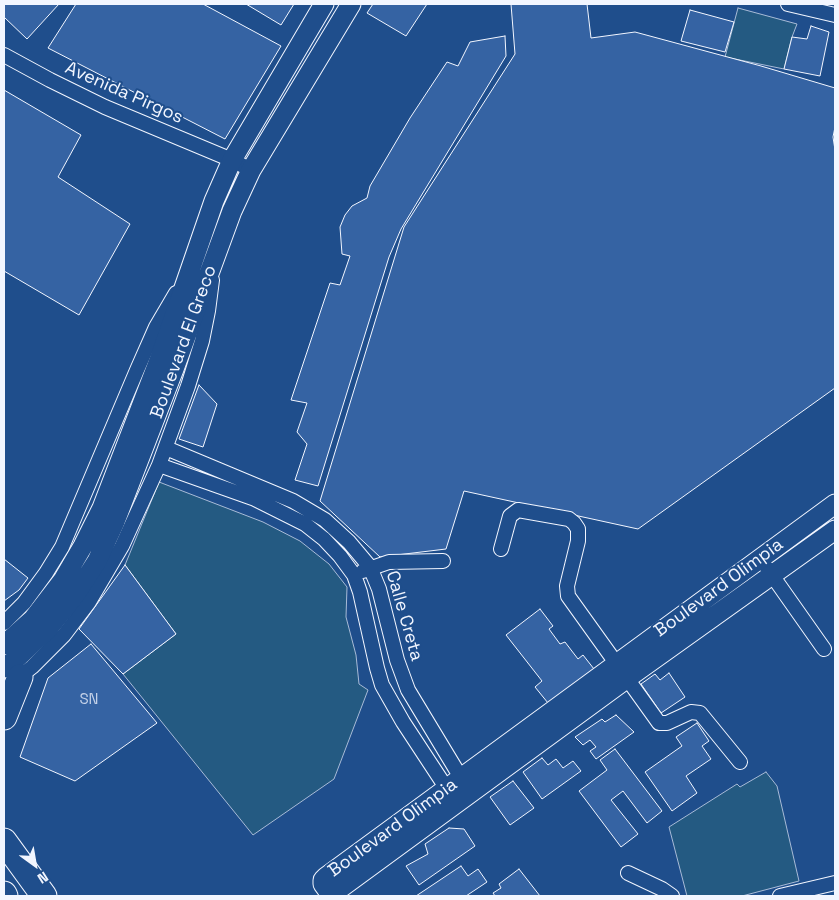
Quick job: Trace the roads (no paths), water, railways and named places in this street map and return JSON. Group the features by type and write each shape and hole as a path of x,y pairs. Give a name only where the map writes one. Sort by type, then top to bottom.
{"highway":[{"path":"4,717 9,678"},
{"path":"4,841 44,896"}],"main road":[{"name":"Boulevard El Greco","path":"9,678 17,658 48,629 75,595 97,561 114,524 166,366 193,262 214,201 232,160 324,4"},
{"name":"Boulevard El Greco","path":"4,645 33,619 63,580 83,546 166,366 251,170 351,4"},
{"name":"Boulevard Olimpia","path":"460,787 615,664 835,504"},
{"name":"Boulevard Olimpia","path":"331,896 323,884 324,879 460,787 626,679 835,530"}],"street":[{"path":"788,4 835,15"},
{"name":"Avenida Pirgos","path":"4,54 50,80 105,107 232,160 251,170"},
{"path":"9,678 64,634 89,602 122,546 160,465 188,386 202,341 208,311 214,258"},
{"path":"4,623 24,603 62,547 156,327 193,262"},
{"name":"Calle Creta","path":"166,448 294,501 325,520 349,542 370,567 408,690 460,787"},
{"name":"Calle Creta","path":"160,465 255,499 304,524 324,539 340,556 354,575 360,592 376,668 382,685 399,715 460,787"},
{"path":"501,549 510,516 518,510 569,520 574,523 578,530 578,541 567,586 568,596 615,664 659,723 667,723 691,712 700,712 740,762"},
{"path":"760,558 824,649"},
{"path":"354,575 370,567 390,562 443,561"},
{"path":"399,715 416,704"},
{"path":"628,873 662,889 672,896"},
{"path":"780,896 835,883"}]}
